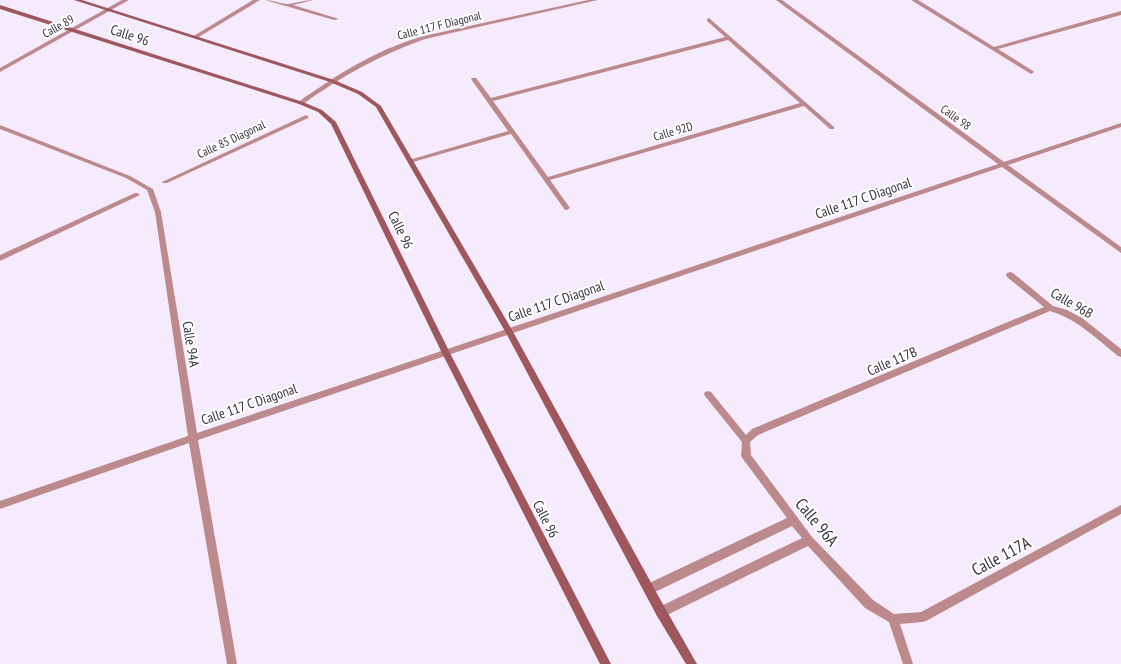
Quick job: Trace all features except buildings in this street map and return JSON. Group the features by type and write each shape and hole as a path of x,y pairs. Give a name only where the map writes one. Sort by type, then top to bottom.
{"street":[{"name":"Calle 96","path":"77,0 332,81 360,93 378,106 412,161 509,332 661,612 692,664"},
{"name":"Calle 89","path":"0,70 126,0"},
{"path":"195,37 257,0"},
{"path":"268,0 336,19"},
{"path":"286,5 311,0"},
{"name":"Calle 117 F Diagonal","path":"301,103 332,81 384,52 417,40 595,0"},
{"name":"Calle 98","path":"778,0 1121,251"},
{"path":"914,0 1031,72"},
{"name":"Calle 96","path":"0,7 301,103 320,110 334,123 446,353 606,664"},
{"path":"993,49 1121,14"},
{"path":"709,20 832,128"},
{"path":"489,100 729,38"},
{"path":"474,79 567,208"},
{"name":"Calle 92D","path":"547,179 805,104"},
{"name":"Calle 85 Diagonal","path":"165,182 306,117"},
{"name":"Calle 117 C Diagonal","path":"0,505 193,438 1121,125"},
{"name":"Calle 94A","path":"0,127 128,177 150,189 158,212 193,438 232,664"},
{"path":"412,161 512,132"},
{"path":"0,258 137,195"},
{"name":"Calle 96B","path":"1010,275 1050,308 1064,312 1079,320 1121,354"},
{"name":"Calle 117B","path":"746,441 756,432 1050,308"},
{"name":"Calle 96A","path":"708,394 746,441 746,456 809,540 869,604 893,619"},
{"name":"Calle 117A","path":"893,619 922,617 1121,509"},
{"path":"649,589 794,520"},
{"path":"661,612 809,540"},
{"path":"893,619 908,664"}]}
